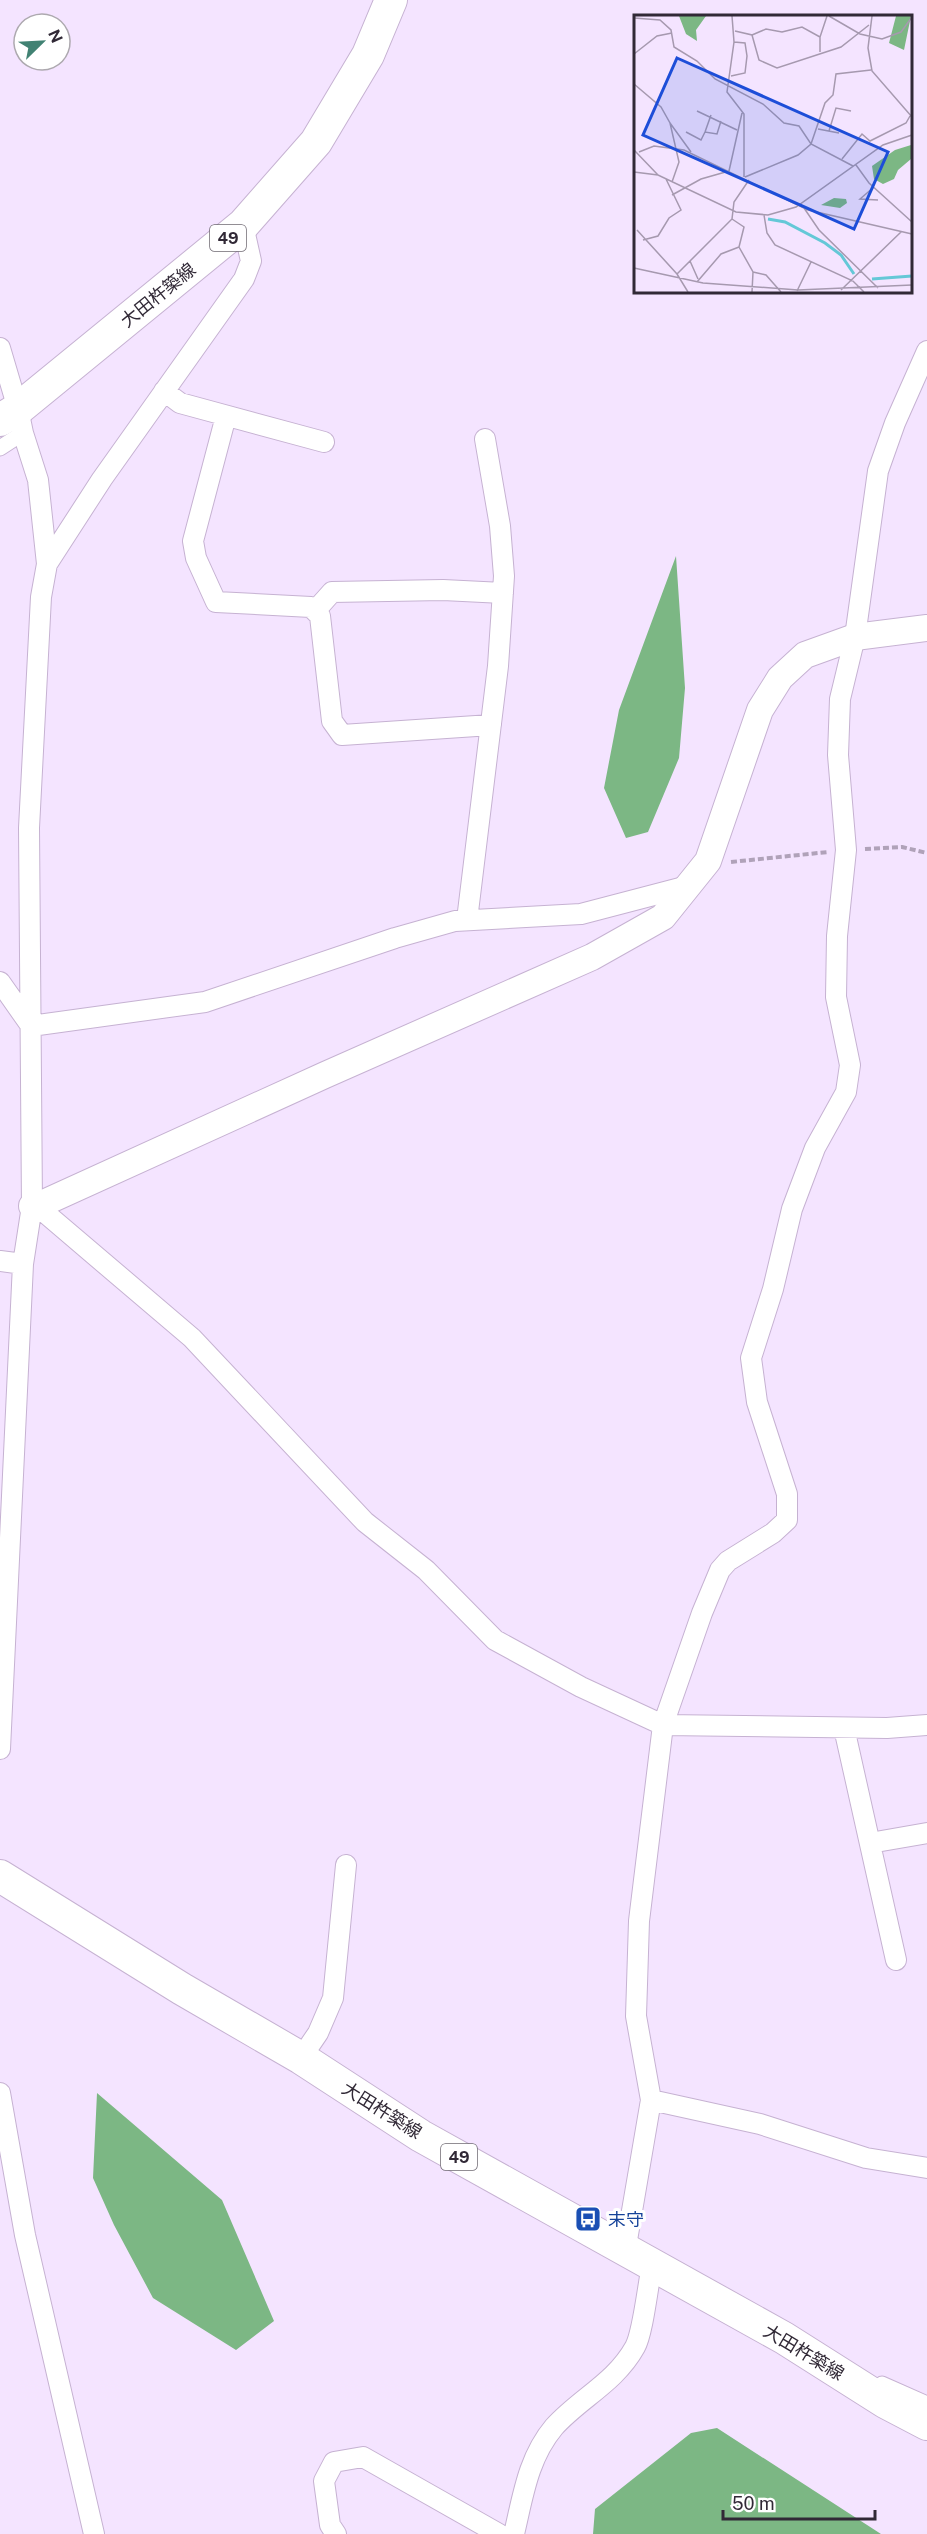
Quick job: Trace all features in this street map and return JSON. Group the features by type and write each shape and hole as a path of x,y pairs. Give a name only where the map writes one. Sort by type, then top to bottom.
{"main road":[{"name":"大田杵築線","path":"11,411 243,225 316,142 368,55 391,0"},
{"name":"大田杵築線","path":"0,1876 182,1989 303,2055 422,2136 636,2252 784,2338 885,2402 927,2424"}],"street":[{"path":"46,564 244,279 251,261 243,225"},
{"path":"0,348 11,411 38,480 46,564 41,597 29,828 34,1206 23,1264 0,1749"},
{"path":"514,2534 527,2478 537,2451 555,2427 620,2370 637,2344 636,2252 651,2100 636,2016 639,1921 663,1725 702,1613 720,1570 728,1561 773,1533 787,1520 787,1494 757,1402 751,1358 773,1289 792,1209 814,1148 846,1092 850,1065 836,997 837,936 846,850 838,755 840,699 855,637 878,471 895,423 927,351"},
{"path":"164,391 180,403 324,442"},
{"path":"0,448 11,411"},
{"path":"226,416 192,541 196,558 216,602 311,607 320,616 332,721 342,735 491,725"},
{"path":"467,920 498,666 504,576 500,526 485,439"},
{"path":"315,611 332,592 443,590 503,593"},
{"path":"34,1206 325,1074 592,957 663,917 708,861 759,710 780,678 805,655 855,637 927,628"},
{"path":"31,1026 206,1002 395,938 455,921 581,914 688,886"},
{"path":"0,982 31,1026"},
{"path":"34,1206 192,1338 365,1522 426,1570 495,1640 580,1688 663,1725 844,1728 927,1725"},
{"path":"0,1261 23,1264"},
{"path":"844,1728 896,1960"},
{"path":"870,1843 927,1833"},
{"path":"0,1862 278,2030 303,2055 318,2033 333,1998 346,1865"},
{"path":"0,2093 25,2235 94,2534"},
{"path":"651,2100 760,2124 866,2158 927,2168"},
{"path":"636,2252 651,2257 725,2296 779,2331 861,2375 927,2404"},
{"path":"336,2534 330,2525 324,2481 334,2462 363,2457 499,2534"}],"path":[{"path":"708,861 731,862 846,850 902,847 927,853"}],"green space":[{"path":"676,556 685,688 679,758 648,832 626,838 604,788 619,710"},
{"path":"97,2093 222,2200 274,2321 236,2350 153,2298 114,2225 93,2178"},
{"path":"717,2428 881,2534 593,2534 595,2509 691,2433"}],"place":[{"name":"末守","path":"588,2219"}]}
